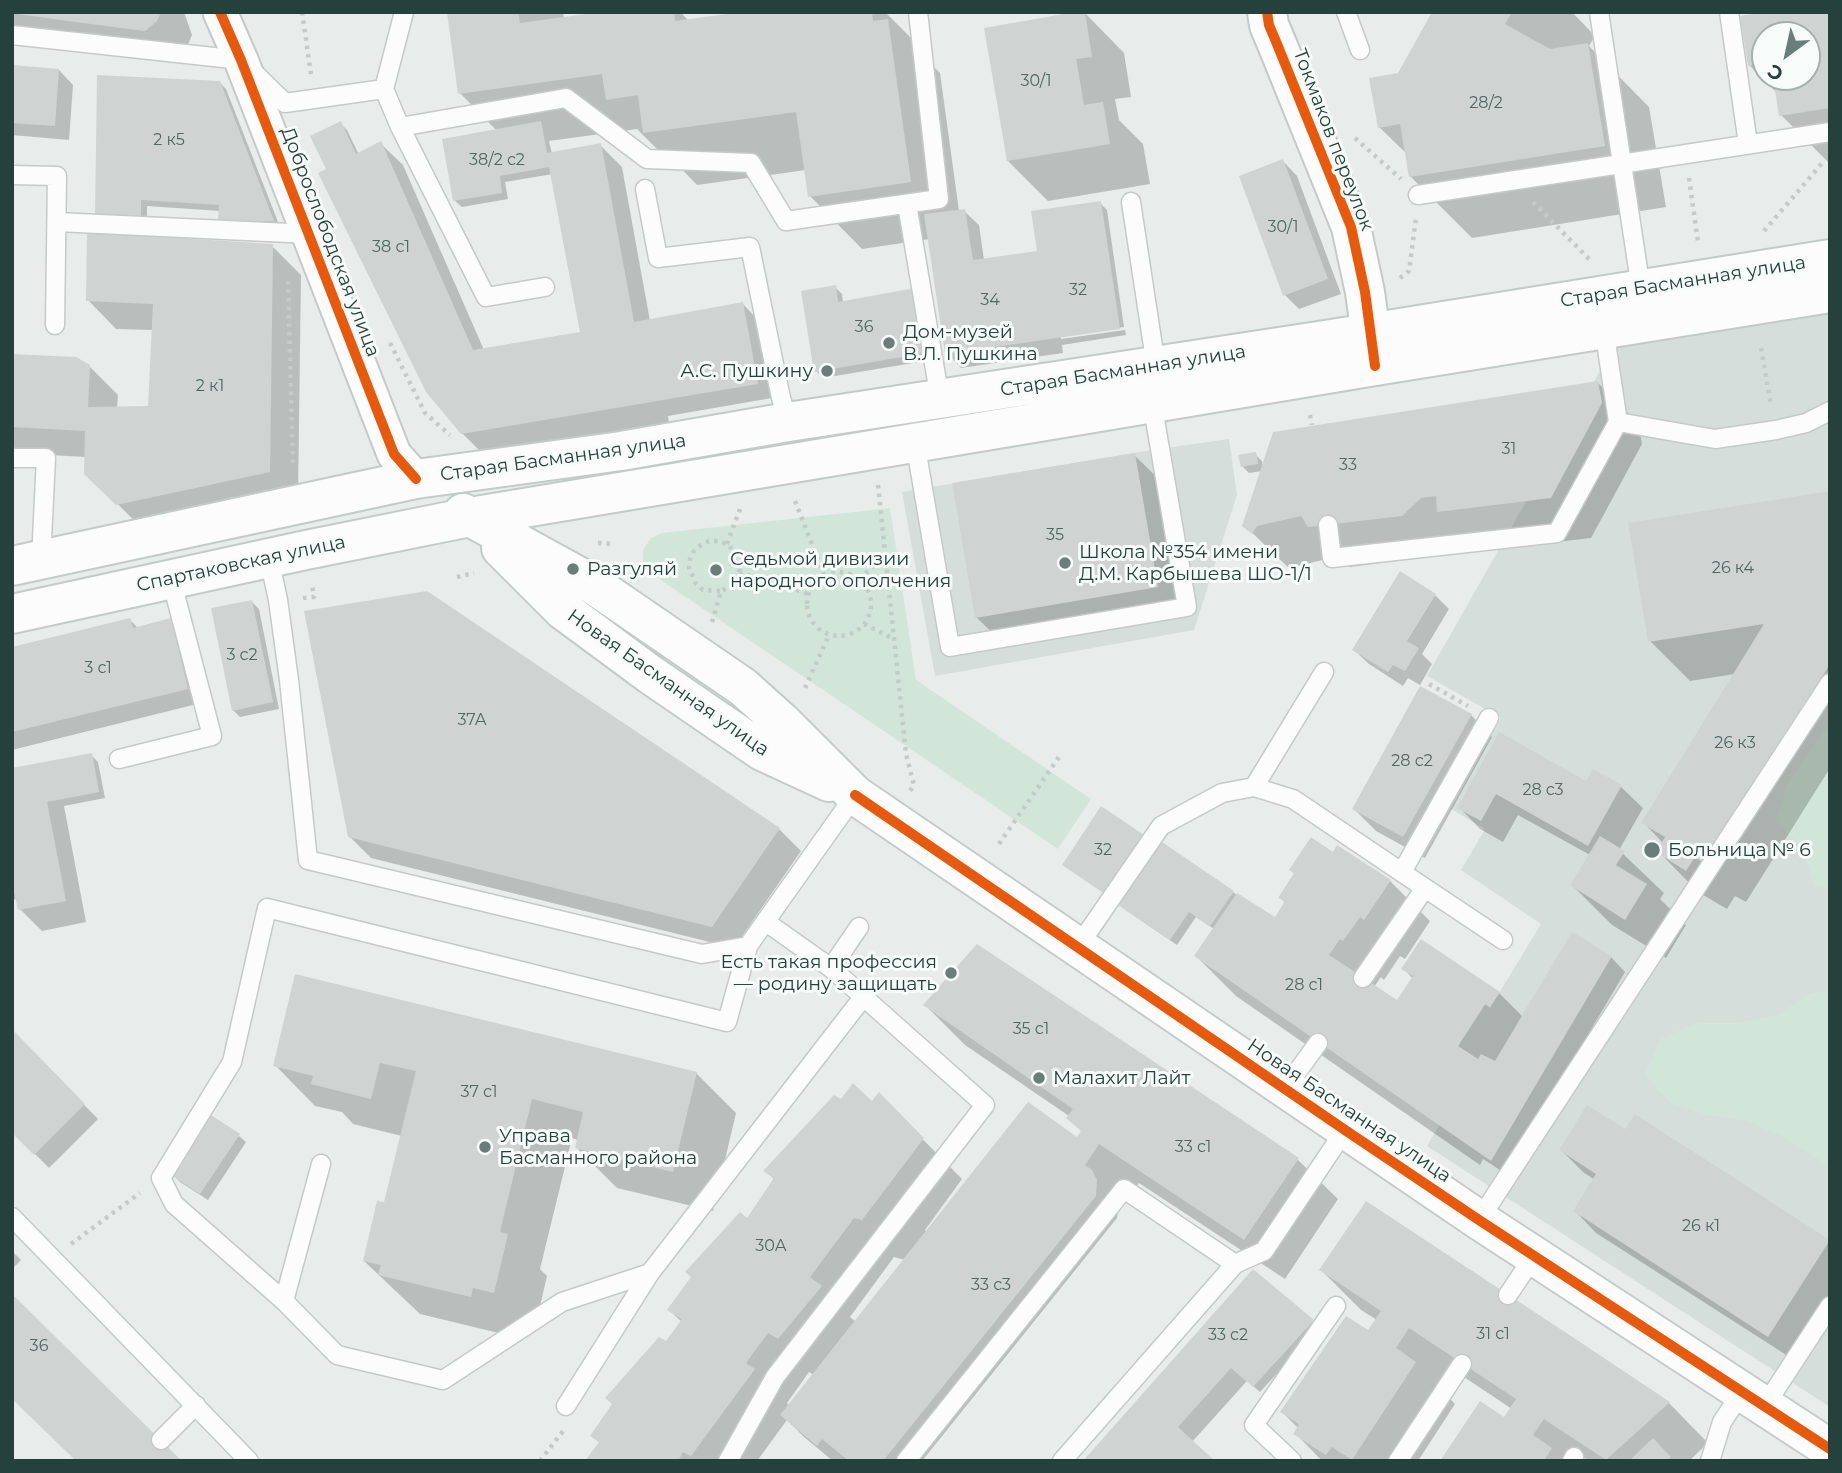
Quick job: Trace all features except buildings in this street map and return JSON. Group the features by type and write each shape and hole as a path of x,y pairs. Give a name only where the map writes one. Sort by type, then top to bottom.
{"main road":[{"name":"Токмаков переулок","path":"1267,12 1273,34 1351,226 1365,292 1373,349"},
{"name":"Старая Басманная улица","path":"470,517 915,442 1154,384 1373,349 1642,289 1830,259"},
{"name":"Старая Басманная улица","path":"1373,349 1604,329 1830,293"},
{"name":"Старая Басманная улица","path":"416,479 621,451 940,399 1154,384"},
{"name":"Новая Басманная улица","path":"416,479 470,517 563,610 651,676 762,751 855,795 1479,1220 1830,1449"},
{"path":"27,563 416,479"},
{"name":"Спартаковская улица","path":"12,614 470,517"}],"street":[{"name":"Доброслободская улица","path":"220,12 310,234 394,454 416,479"}],"lane":[{"path":"404,12 384,89 486,297 545,287"},
{"path":"401,127 566,98 648,159 751,163 786,221 939,199 918,12"},
{"path":"1346,12 1360,50"},
{"path":"1599,12 1642,289"},
{"path":"1729,12 1748,144"},
{"path":"12,36 241,60 285,103 384,89"},
{"path":"1419,195 1830,132"},
{"path":"12,175 57,176 55,325"},
{"path":"645,189 658,258 750,247 788,422"},
{"path":"915,442 950,647 1187,607 1154,384 1131,202"},
{"path":"907,204 940,399"},
{"path":"57,222 310,234"},
{"path":"1328,525 1332,558 1558,533 1618,422 1604,329"},
{"path":"1618,422 1715,439 1806,423 1830,411"},
{"path":"12,458 46,458 27,563"},
{"path":"269,558 289,680 308,860 702,954 748,946"},
{"path":"119,759 212,736 170,579"},
{"path":"1254,787 1325,672"},
{"path":"1479,1220 1830,684"},
{"path":"1402,873 1489,718"},
{"path":"1077,948 1161,826 1222,793 1254,787 1293,799 1503,940"},
{"path":"650,1273 562,1302 443,1380 337,1355 284,1301 174,1204 161,1178 232,1062 267,908 727,1022 748,946 855,795"},
{"path":"1363,978 1425,887"},
{"path":"728,1461 775,1377 985,1105 831,968 766,922"},
{"path":"831,968 859,928"},
{"path":"566,1406 650,1273 864,996"},
{"path":"1285,1089 1318,1042"},
{"path":"1062,1461 1236,1264 1264,1251 1345,1130"},
{"path":"284,1301 321,1164"},
{"path":"906,1461 1124,1189 1236,1264"},
{"path":"12,1217 249,1461"},
{"path":"1508,1295 1534,1256"},
{"path":"1292,1461 1254,1425 1336,1306"},
{"path":"1710,1461 1722,1422 1753,1399 1830,1306"},
{"path":"1398,1461 1462,1364"},
{"path":"160,1440 196,1405"}],"path":[{"path":"302,12 315,100"},
{"path":"1685,153 1699,248"},
{"path":"1758,238 1830,154"},
{"path":"1511,180 1594,265"},
{"path":"1761,348 1772,408"},
{"path":"1309,410 1312,425"},
{"path":"877,481 906,754 914,785"},
{"path":"793,495 824,575"},
{"path":"726,544 743,503"},
{"path":"718,541 726,544 738,557 739,573 735,581 721,592 703,590 696,584 689,568 690,559 701,545 718,541"},
{"path":"595,543 614,544"},
{"path":"859,579 885,556"},
{"path":"457,577 481,571"},
{"path":"836,571 859,579 867,588 871,600 864,624 854,632 842,636 830,635 818,629 810,619 807,607 808,594 814,583 824,575 836,571"},
{"path":"739,573 808,594"},
{"path":"711,625 721,592"},
{"path":"864,624 894,639"},
{"path":"804,688 830,635"},
{"path":"1429,684 1489,718"},
{"path":"999,844 1059,757"},
{"path":"52,1258 161,1178"}],"shaded area":[{"name":"Больница № 6","path":"1830,311 1830,1407 1427,1146 1478,1060 1458,1046 1485,1005 1490,1008 1541,924 1461,870 1485,829 1451,809 1501,718 1427,676 1600,371 1602,349"},
{"name":"Школа №354 имени Д.М. Карбышева ШО-1/1","path":"1229,439 1237,495 1194,630 935,676 902,492"}],"green space":[{"path":"890,508 916,680 1091,799 1058,849 668,585 653,574 643,560 643,550 651,538 662,533"},
{"path":"1830,723 1830,888 1814,887 1803,849 1776,821 1787,784"},
{"path":"1830,991 1830,1172 1818,1159 1784,1137 1747,1121 1708,1115 1670,1103 1645,1074 1661,1039 1697,1023 1738,1023 1778,1015 1811,993"}],"cycle path":[{"path":"220,12 394,454 416,479"},
{"path":"1267,12 1269,25 1351,227 1365,292 1375,366"},
{"path":"855,795 1479,1220 1830,1449"}],"place":[{"name":"Дом-музей В.Л. Пушкина","path":"889,343"},
{"name":"А.С. Пушкину","path":"827,371"},
{"name":"Школа №354 имени Д.М. Карбышева ШО-1/1","path":"1065,563"},
{"name":"Разгуляй","path":"573,569"},
{"name":"Седьмой дивизии народного ополчения","path":"716,570"},
{"name":"Больница № 6","path":"1652,850"},
{"name":"Есть такая профессия — родину защищать","path":"951,973"},
{"name":"Малахит Лайт","path":"1039,1078"},
{"name":"Управа Басманного района","path":"485,1147"}]}
